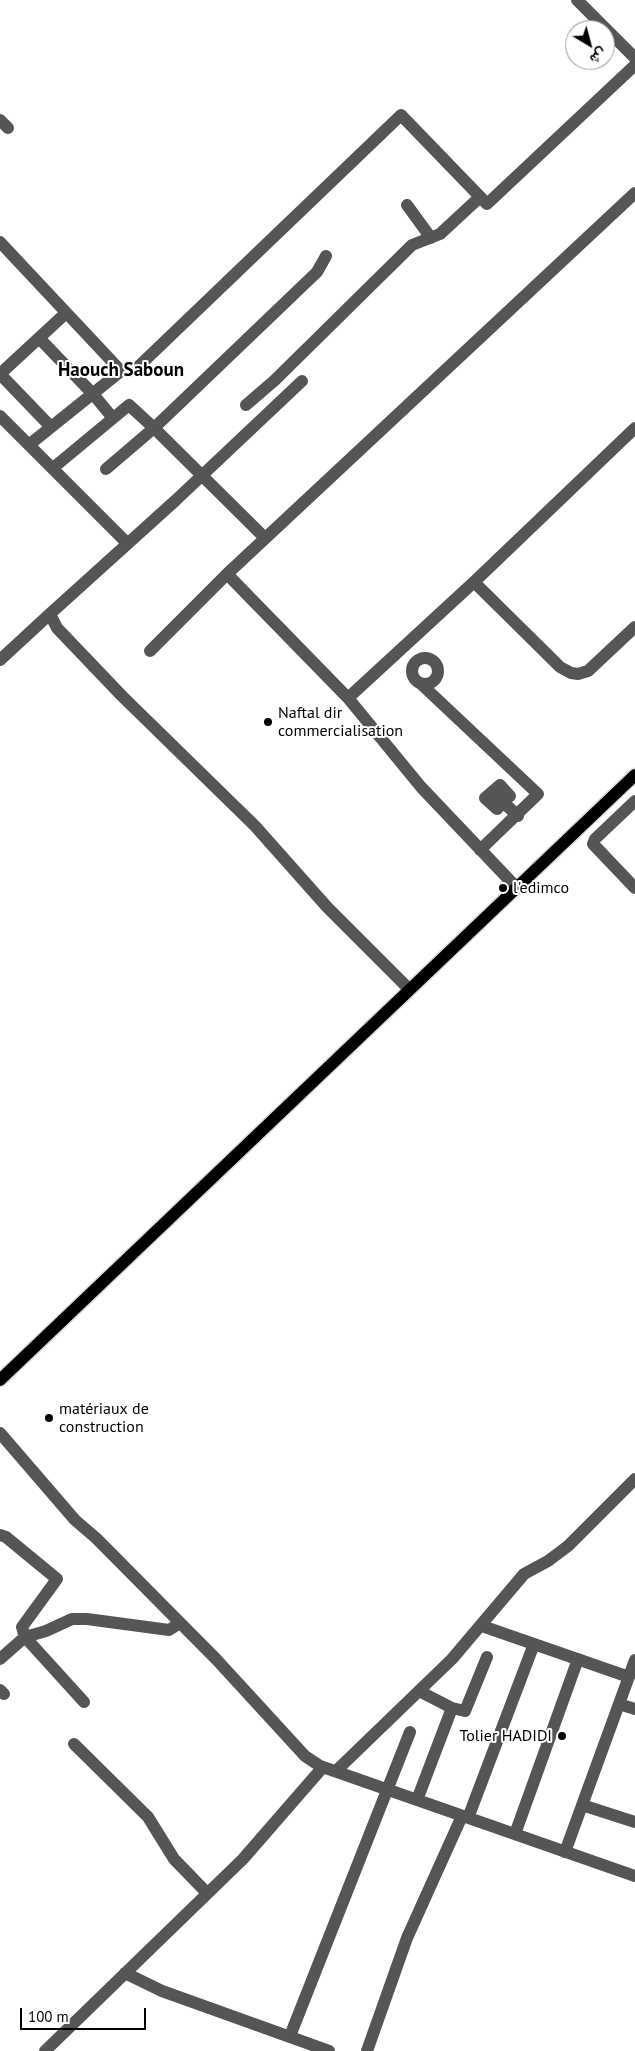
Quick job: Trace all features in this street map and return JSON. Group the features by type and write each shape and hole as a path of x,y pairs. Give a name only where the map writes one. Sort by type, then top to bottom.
{"main road":[{"path":"0,1380 635,775"}],"street":[{"path":"577,0 635,58"},
{"path":"30,444 121,372 131,371 139,366 401,116 488,204 635,65"},
{"path":"150,651 227,574 635,193"},
{"path":"246,405 275,380 412,245 440,234 480,197"},
{"path":"406,205 431,238"},
{"path":"1,246 121,372"},
{"path":"106,469 154,428 317,272 326,256"},
{"path":"51,428 0,374 66,313"},
{"path":"39,338 93,394 112,417"},
{"path":"0,660 302,381"},
{"path":"53,468 112,417 129,405 266,538"},
{"path":"0,416 127,543"},
{"path":"348,698 474,582 635,428"},
{"path":"227,574 348,698 421,787 516,888"},
{"path":"474,582 560,667 571,673 578,674 588,671 635,627"},
{"path":"52,612 51,620 57,628 122,696 255,826 327,907 409,989"},
{"path":"420,684 538,794 518,816 480,850"},
{"path":"493,791 500,785 510,796 504,802 518,816"},
{"path":"635,800 595,838 593,844 635,888"},
{"path":"0,1433 75,1520 96,1538 216,1659 287,1739 305,1756 323,1767 336,1772 635,1876"},
{"path":"336,1772 482,1626 524,1574 548,1561 568,1546 635,1479"},
{"path":"0,1535 6,1537 57,1580 22,1627 25,1637 84,1702"},
{"path":"0,1659 25,1637 46,1631 72,1619 87,1619 168,1630 180,1623"},
{"path":"482,1626 629,1677"},
{"path":"367,2051 407,1938 465,1817 534,1644"},
{"path":"419,1691 452,1708 466,1711 487,1657"},
{"path":"515,1834 578,1659"},
{"path":"565,1852 635,1660"},
{"path":"619,1704 635,1709"},
{"path":"417,1800 452,1708"},
{"path":"290,2036 410,1732"},
{"path":"74,1744 148,1817 174,1859 207,1894"},
{"path":"45,2051 243,1859 323,1767"},
{"path":"582,1805 634,1820"},
{"path":"125,1973 162,1991 329,2051"}],"place":[{"name":"Naftal dir commercialisation","path":"268,722"},
{"name":"l'edimco","path":"503,888"},
{"name":"matériaux de construction","path":"49,1418"},
{"name":"Tolier HADIDI","path":"562,1736"}],"district":[{"name":"Haouch Saboun","path":"121,371"}]}
